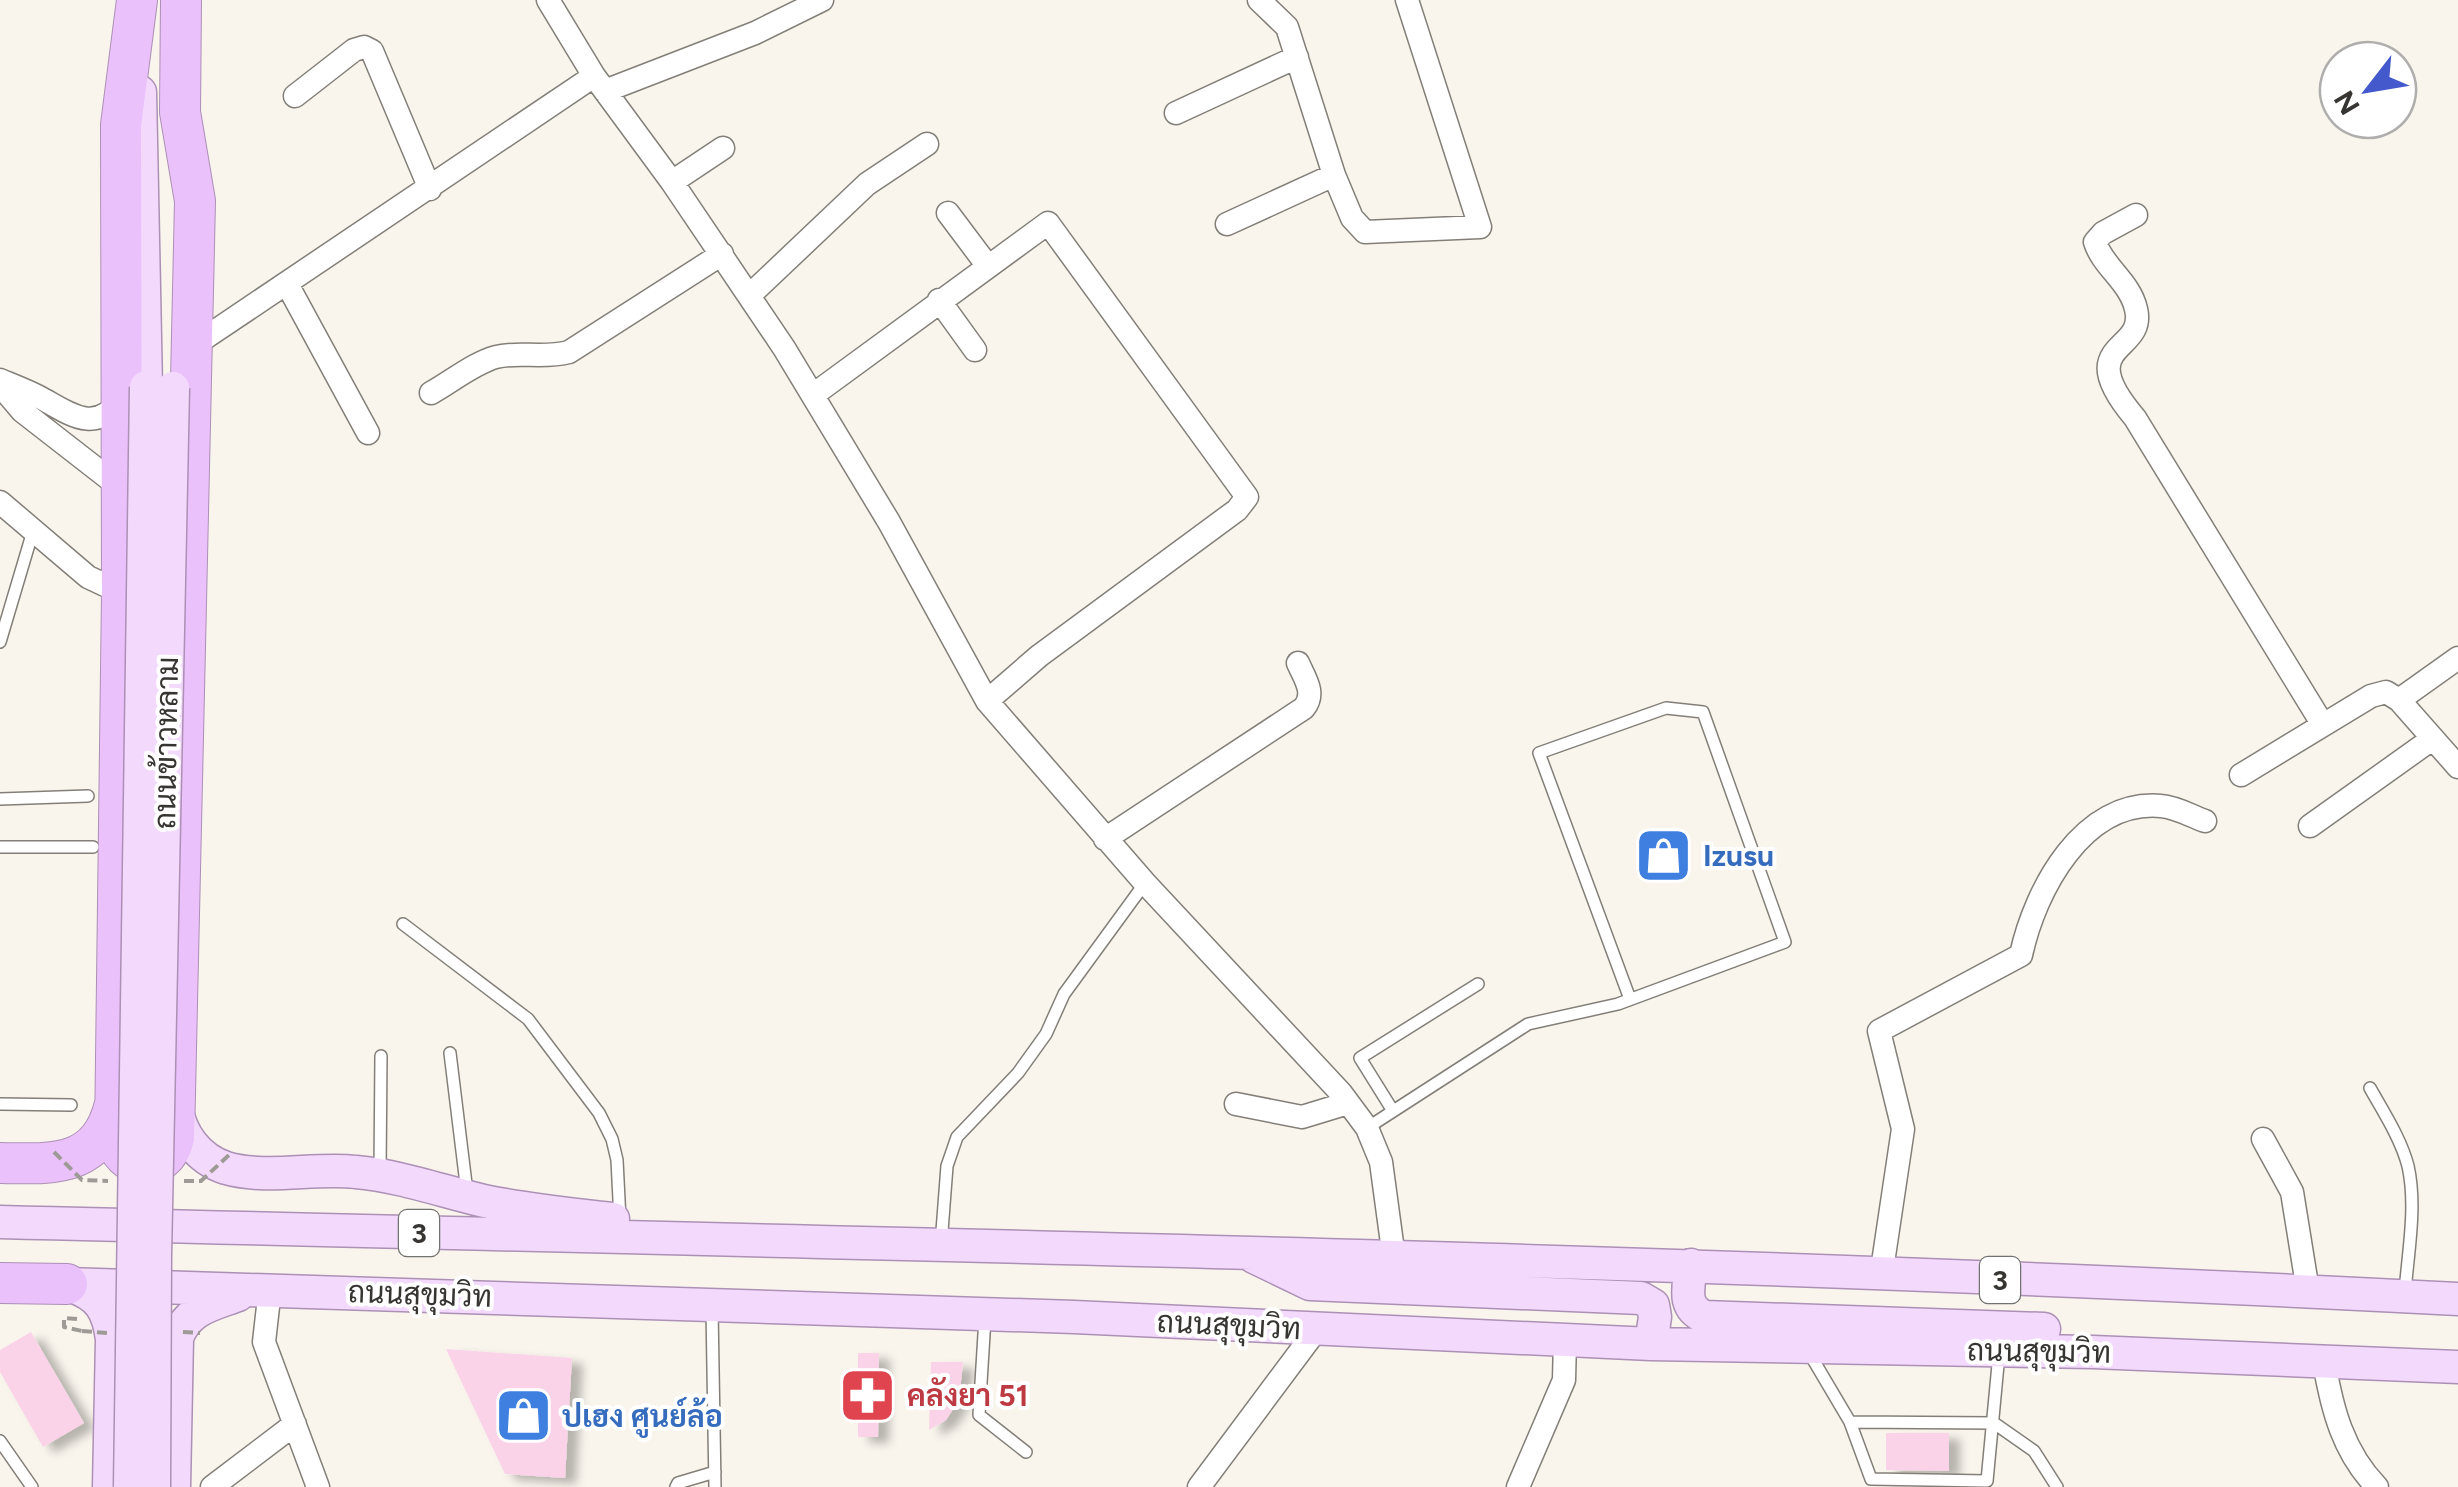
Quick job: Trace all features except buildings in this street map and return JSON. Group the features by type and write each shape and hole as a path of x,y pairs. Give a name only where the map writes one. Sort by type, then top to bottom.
{"highway":[{"path":"138,0 121,125 147,391 121,488 116,1144 127,1160 145,1166 161,1160 172,1147 174,1096 195,201 180,112"},
{"name":"ถนนข้าวหลาม","path":"180,112 182,0"},
{"path":"0,1164 55,1164 78,1157 97,1142 111,1121 117,1098"},
{"name":"ถนนสุขุมวิท","path":"0,1283 75,1302"}],"main road":[{"name":"ถนนข้าวหลาม","path":"130,1487 147,391 180,112"},
{"name":"ถนนข้าวหลาม","path":"147,391 154,1487"},
{"path":"174,1096 178,1121 188,1141 205,1157 226,1168 354,1171 535,1211 838,1244"},
{"name":"ถนนสุขุมวิท","path":"0,1222 1240,1251 1692,1265 2458,1298"},
{"path":"1240,1251 1310,1284 1642,1298 1653,1305 1656,1317 1652,1344"},
{"path":"1692,1265 1688,1303 1692,1312 1705,1317 2045,1329 2093,1352"},
{"path":"174,1487 177,1338 184,1320 198,1309 263,1289"},
{"name":"ถนนสุขุมวิท","path":"75,1302 263,1289 985,1314 1652,1344 2093,1352 2458,1367"},
{"path":"75,1302 91,1293 110,1318 108,1487"},
{"path":"110,1381 111,1370 122,1352 143,1344 170,1358 176,1378"}],"street":[{"path":"548,0 600,83 750,295 889,522 988,702 1145,884 1367,1128 1381,1162 1394,1258"},
{"path":"190,348 600,83 754,33 822,0"},
{"path":"1259,0 1287,27 1334,175 1352,218 1365,232 1480,228 1408,0"},
{"path":"295,96 354,50 364,47 372,52 430,190"},
{"path":"1176,113 1297,57"},
{"path":"750,295 867,184 927,144"},
{"path":"672,182 723,148"},
{"path":"1227,224 1334,175"},
{"path":"948,213 988,265"},
{"path":"2136,215 2103,233 2095,242 2100,258 2116,272 2136,308 2132,332 2112,356 2107,369 2110,383 2136,418 2324,725"},
{"path":"812,395 1048,224 1248,496 1237,510 1039,656 988,702"},
{"path":"432,394 492,358 512,354 548,357 569,352 722,254"},
{"path":"287,284 368,433"},
{"path":"938,300 976,350"},
{"path":"0,382 37,396 74,418 96,417 147,391"},
{"path":"0,382 22,411 121,488"},
{"path":"0,502 88,576 122,593"},
{"path":"2399,700 2458,658"},
{"path":"1105,839 1304,708 1310,701 1310,691 1298,663"},
{"path":"2241,775 2386,692 2399,700 2456,759"},
{"path":"2310,826 2432,738"},
{"path":"1881,1276 1903,1129 1879,1031 2021,956 2026,933 2052,880 2073,842 2088,830 2132,807 2164,806 2205,821"},
{"path":"1236,1104 1302,1117 1348,1103"},
{"path":"2263,1139 2292,1192 2308,1291"},
{"path":"263,1289 264,1342 318,1487"},
{"path":"1199,1487 1317,1329"},
{"path":"1518,1487 1564,1380 1564,1340"},
{"path":"2324,1362 2332,1407 2349,1450 2377,1487"},
{"path":"212,1487 295,1424"}],"lane":[{"path":"0,642 33,530"},
{"path":"1367,1128 1528,1024 1630,999 1786,942 1703,712 1666,708 1539,753 1630,999"},
{"path":"0,798 88,796"},
{"path":"0,846 93,847"},
{"path":"941,1246 947,1166 956,1137 1018,1073 1046,1034 1064,994 1145,884"},
{"path":"403,924 528,1019 599,1113 618,1160 620,1220"},
{"path":"1394,1111 1360,1058 1478,984"},
{"path":"450,1053 467,1196"},
{"path":"380,1176 381,1056"},
{"path":"2370,1088 2408,1168 2411,1213 2405,1296"},
{"path":"0,1104 71,1105"},
{"path":"712,1304 716,1487"},
{"path":"985,1314 979,1415 1026,1452"},
{"path":"1806,1347 1850,1422 1871,1479 1987,1480 2000,1350"},
{"path":"1850,1422 1994,1423 2034,1451 2057,1487"},
{"path":"0,1440 32,1487"},
{"path":"676,1487 678,1483 715,1472"}],"path":[{"path":"54,1152 82,1180 114,1181"},
{"path":"75,1302 64,1318 64,1327 114,1333"}],"place":[{"name":"Izusu","path":"1664,855"},
{"name":"คลังยา 51","path":"868,1395"},
{"name":"ปเฮง ศูนย์ล้อ","path":"523,1416"}]}
